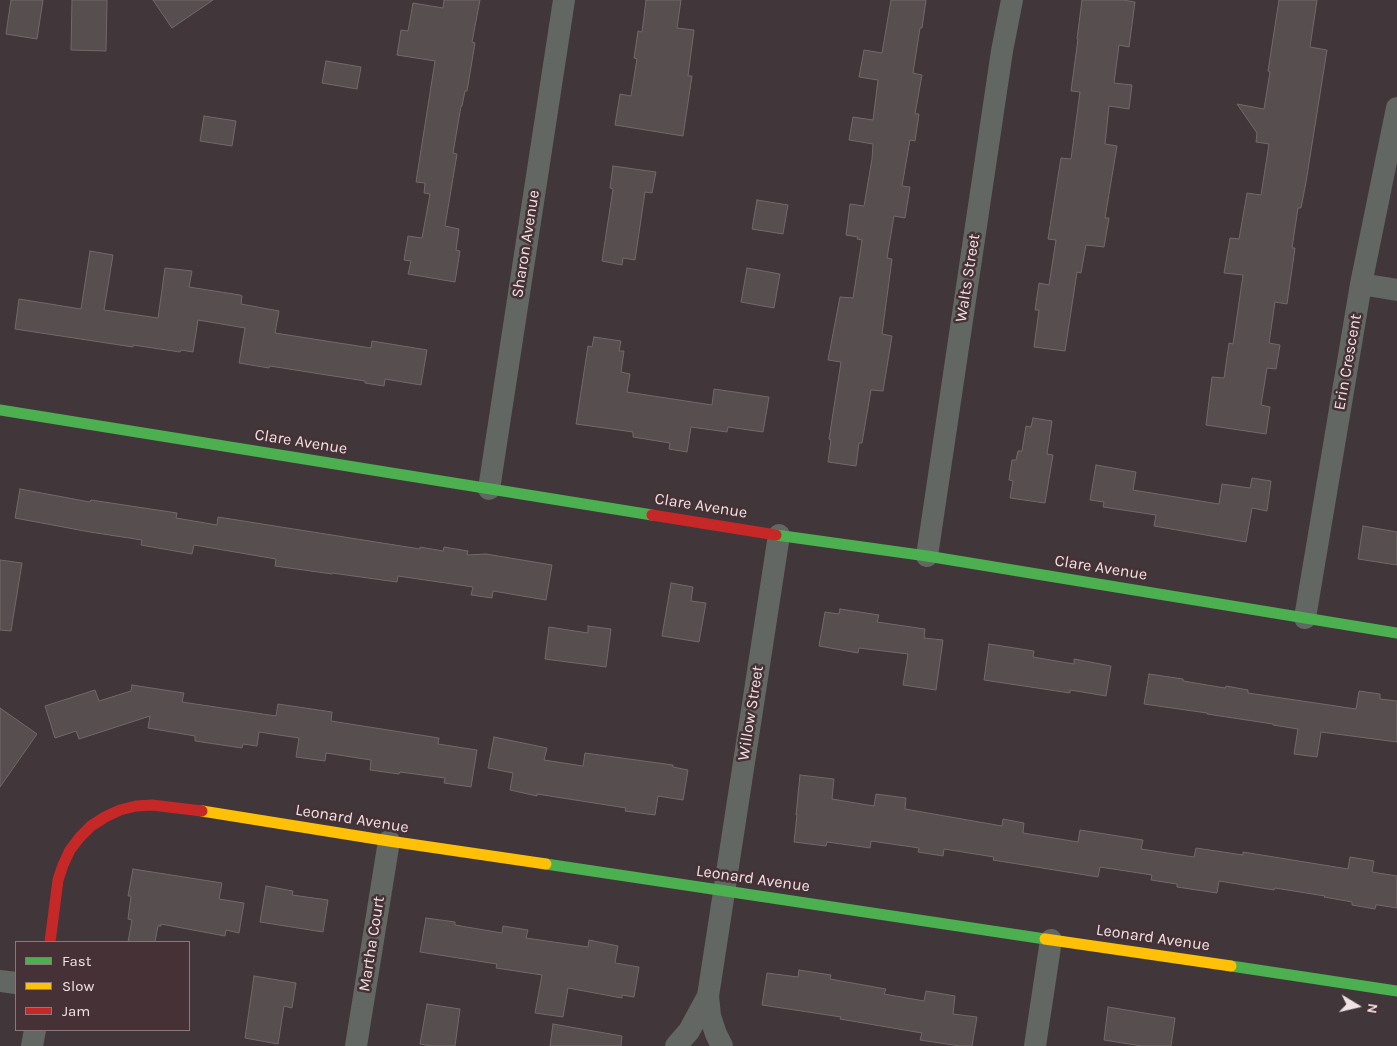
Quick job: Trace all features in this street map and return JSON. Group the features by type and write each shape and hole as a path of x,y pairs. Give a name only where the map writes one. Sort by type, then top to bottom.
{"street":[{"name":"Sharon Avenue","path":"489,489 564,0"},
{"name":"Walts Street","path":"926,556 1002,51 1012,0"},
{"name":"Erin Crescent","path":"1305,618 1361,284 1397,108"},
{"path":"1361,284 1397,290"},
{"name":"Clare Avenue","path":"0,410 779,535 926,556 1397,633"},
{"name":"Willow Street","path":"708,996 779,535"},
{"name":"Leonard Avenue","path":"50,941 56,908 58,880 70,850 80,837 105,817 120,810 152,804 1397,991"},
{"name":"Martha Court","path":"356,1046 389,841"},
{"path":"1035,1046 1051,940"},
{"path":"0,981 15,984"},
{"path":"676,1046 689,1031 708,996"},
{"path":"708,996 710,1016 722,1046"},
{"path":"32,1046 35,1031"}],"building":[{"path":"11,0 43,0 37,39 6,34"},
{"path":"72,0 107,0 106,51 71,50"},
{"path":"153,0 213,0 172,28"},
{"path":"444,0 480,0 472,42 475,43 467,91 465,91 461,106 453,153 457,154 445,226 459,229 456,250 460,251 455,282 408,274 411,261 404,260 408,236 422,238 430,194 424,193 425,183 416,182 435,61 397,55 401,30 408,31 413,3 443,8"},
{"path":"646,0 681,0 677,28 694,30 688,76 692,76 683,136 615,125 620,94 631,96 637,59 634,58 638,31 642,32"},
{"path":"891,0 926,0 913,73 922,75 915,114 919,114 915,141 910,140 902,186 910,187 905,218 894,216 887,258 892,259 882,334 892,336 883,391 871,390 862,443 859,443 856,466 828,462 831,440 829,439 841,362 828,360 840,297 853,298 862,240 857,239 858,237 846,235 850,204 864,206 872,159 873,144 849,140 853,117 873,120 878,80 859,77 864,50 882,53"},
{"path":"1082,0 1123,0 1135,2 1129,47 1119,45 1114,83 1132,85 1129,109 1109,106 1105,144 1117,146 1105,218 1109,218 1104,247 1086,245 1081,273 1077,272 1065,351 1034,347 1039,310 1035,310 1039,283 1049,285 1056,240 1048,239 1061,158 1071,159 1080,92 1071,91"},
{"path":"1279,0 1317,0 1310,47 1327,50 1306,182 1301,208 1298,208 1292,248 1295,248 1287,304 1275,302 1269,343 1280,345 1276,369 1267,368 1261,405 1270,407 1266,434 1206,425 1212,377 1224,378 1229,343 1233,344 1243,275 1224,273 1230,238 1239,239 1247,193 1261,195 1269,144 1256,142 1257,133 1237,104 1264,109"},
{"path":"326,61 361,67 357,89 322,83"},
{"path":"204,116 236,121 232,146 200,141"},
{"path":"613,166 656,172 652,193 645,192 635,260 623,258 622,265 602,261 613,189 610,188"},
{"path":"757,200 788,205 783,234 752,229"},
{"path":"90,251 113,255 104,310 158,318 165,268 192,271 189,287 240,295 242,296 241,304 279,311 275,333 371,348 372,341 427,350 421,385 385,379 384,386 365,383 365,381 239,363 245,328 198,320 193,352 181,350 180,352 133,345 133,347 15,329 19,299 81,309"},
{"path":"747,268 780,274 774,308 741,302"},
{"path":"594,337 621,341 619,351 624,351 621,372 630,374 627,392 712,405 714,389 769,397 763,432 728,427 727,432 691,427 687,452 669,449 670,443 633,437 633,432 576,424 588,346 592,347"},
{"path":"1033,418 1052,421 1047,454 1053,455 1045,503 1010,498 1013,481 1009,480 1012,460 1016,460 1018,451 1022,451 1026,426 1031,427"},
{"path":"1096,465 1136,472 1133,490 1219,504 1222,484 1250,488 1252,478 1271,481 1267,511 1252,508 1246,542 1154,526 1156,515 1103,507 1104,502 1090,500"},
{"path":"20,489 90,502 91,500 177,513 176,518 217,525 218,517 420,549 420,547 443,551 444,547 468,551 467,555 486,554 552,565 546,600 493,591 492,598 471,595 473,587 398,576 397,582 275,566 276,559 194,545 192,554 141,545 142,540 15,518"},
{"path":"1363,526 1397,532 1397,565 1358,559"},
{"path":"0,560 22,563 11,631 0,630"},
{"path":"671,583 693,587 691,601 706,603 699,642 662,636"},
{"path":"840,609 879,615 877,622 925,629 924,638 943,640 936,690 903,685 908,654 859,648 858,653 819,646 825,612 839,614"},
{"path":"588,626 611,629 606,667 545,659 549,627 588,633"},
{"path":"989,644 1034,651 1033,657 1074,664 1074,659 1111,666 1106,696 1070,690 1070,693 984,680"},
{"path":"1149,674 1225,688 1226,686 1248,690 1248,693 1356,709 1359,691 1380,694 1380,699 1397,701 1397,742 1321,732 1317,757 1294,754 1298,729 1144,704"},
{"path":"132,685 184,693 182,702 276,716 278,704 332,712 331,721 439,738 438,744 477,750 471,787 444,783 445,778 370,770 371,760 326,753 325,761 296,757 299,738 259,732 257,746 243,744 242,748 195,741 195,736 148,728 150,716 79,739 76,731 55,738 45,706 95,690 99,701 131,691"},
{"path":"0,708 37,734 0,787"},
{"path":"494,737 547,748 544,760 583,766 585,753 673,765 673,767 688,770 683,800 658,796 655,815 625,811 626,808 537,794 537,796 510,790 513,773 488,768"},
{"path":"800,775 834,779 832,799 874,806 876,794 906,798 905,809 1002,826 1003,819 1024,823 1023,833 1078,842 1080,830 1143,840 1141,849 1194,857 1196,848 1243,855 1243,852 1348,869 1350,857 1374,861 1372,872 1397,876 1397,908 1376,905 1375,909 1352,905 1352,902 1325,896 1219,881 1217,893 1177,887 1177,884 1151,880 1152,875 1100,867 1098,877 993,860 994,857 944,849 943,856 918,852 919,848 871,841 870,848 827,842 826,846 794,842"},
{"path":"133,869 222,883 219,899 244,903 239,933 226,930 225,936 161,924 161,926 158,926 155,941 128,941 132,920 128,919 131,896 128,896"},
{"path":"266,886 293,891 292,895 328,900 323,932 260,922"},
{"path":"426,918 455,922 455,925 502,933 503,926 528,930 526,938 588,947 589,940 618,946 615,963 639,967 634,997 622,995 622,998 568,988 563,1017 535,1013 542,975 496,968 497,964 420,952"},
{"path":"799,970 831,975 830,979 886,989 884,994 924,1001 926,991 955,996 953,1014 977,1017 972,1046 920,1040 922,1033 840,1019 841,1017 762,1005 767,973 798,977"},
{"path":"254,976 296,983 292,1008 284,1006 278,1044 245,1038"},
{"path":"427,1004 460,1009 455,1046 420,1044"},
{"path":"1108,1007 1175,1018 1171,1046 1142,1046 1104,1040"},
{"path":"553,1024 622,1036 621,1046 550,1046"}],"traffic: fast":[{"path":"0,410 652,515"},
{"path":"776,535 927,556 1397,633"},
{"path":"546,864 1045,939"},
{"path":"1231,966 1397,991"}],"traffic: slow":[{"path":"202,811 546,864"},
{"path":"1045,939 1231,966"}],"traffic: jam":[{"path":"652,515 776,535"},
{"path":"50,941 58,880 63,865 70,850 91,826 120,810 136,806 152,805 202,811"}]}
